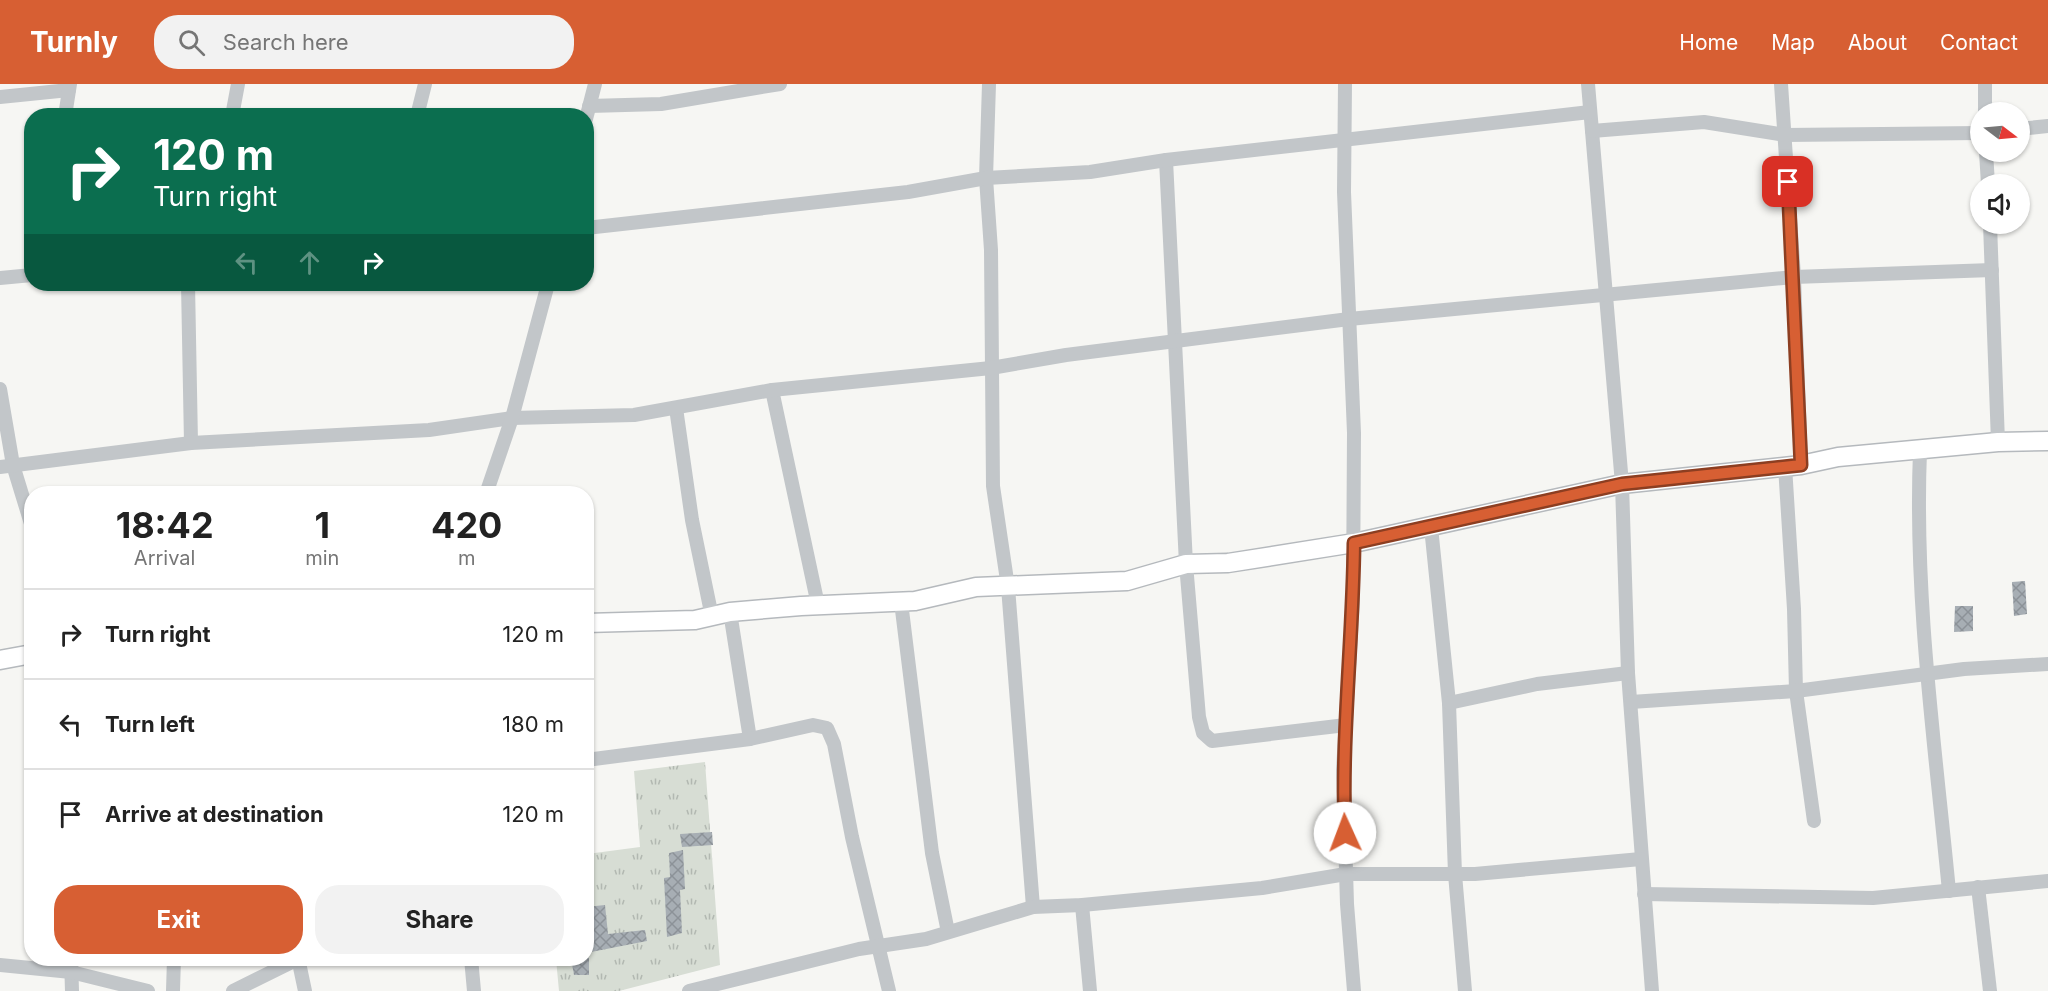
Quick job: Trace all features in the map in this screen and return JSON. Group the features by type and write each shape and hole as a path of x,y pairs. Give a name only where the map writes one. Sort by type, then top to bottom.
{"main road":[{"path":"594,623 695,620 721,615 818,605 901,602 976,587 1127,581 1186,564 1228,563 1354,543 1622,484 1793,465 1838,457 1998,442 2048,441"},
{"path":"0,660 24,656"}],"street":[{"path":"234,108 238,84"},
{"path":"419,108 425,84"},
{"path":"589,108 595,84"},
{"path":"594,112 661,104 780,84"},
{"path":"989,84 986,178 991,250 993,486 1008,587 1032,907"},
{"path":"1345,84 1344,192 1354,433 1354,543 1343,770 1346,874 1354,991"},
{"path":"1588,84 1622,484 1628,673 1652,991"},
{"path":"1780,84 1794,277 1793,465 1796,691 1814,821"},
{"path":"1984,84 1985,102"},
{"path":"0,97 69,87 66,108"},
{"path":"594,227 908,192 986,178 1089,172 1166,160 1590,111"},
{"path":"1592,131 1704,122 1785,135 1970,132"},
{"path":"2030,128 2048,126"},
{"path":"1166,160 1186,564 1199,717 1203,733 1212,741 1346,725"},
{"path":"1990,234 1998,442"},
{"path":"7,466 191,443 429,430 512,418 634,415 772,390 991,368 1066,355 1349,319 1794,277 1992,270"},
{"path":"0,278 24,276"},
{"path":"188,291 191,443"},
{"path":"489,486 512,418 546,291"},
{"path":"0,389 7,466 24,507"},
{"path":"772,390 818,605"},
{"path":"676,408 692,520 721,615 750,739"},
{"path":"1920,451 1918,512 1929,673 1949,891"},
{"path":"1431,527 1449,703 1455,874 1465,991"},
{"path":"901,602 932,854 948,932"},
{"path":"1631,702 1796,691 1929,673 2048,664"},
{"path":"1449,703 1537,684 1628,673"},
{"path":"594,759 750,739 813,725 827,728 834,744 852,837 888,991"},
{"path":"689,991 877,946 926,939 1032,907 1083,905 1262,888 1346,874 1455,874 1641,859"},
{"path":"1644,894 1873,898 2048,881"},
{"path":"1978,887 1990,991"},
{"path":"1083,905 1090,991"},
{"path":"0,965 24,965"},
{"path":"71,966 72,991"},
{"path":"74,966 148,991"},
{"path":"174,966 174,991"},
{"path":"233,991 284,966"},
{"path":"300,966 306,991"},
{"path":"472,966 474,991"}],"green space":[{"path":"705,762 720,965 619,991 559,991 557,966 594,966 594,853 640,847 634,771"}],"building":[{"path":"2025,581 2027,614 2014,616 2012,582"},
{"path":"1955,606 1973,606 1973,631 1954,632"},
{"path":"712,832 713,845 682,847 680,834"},
{"path":"683,850 685,889 680,890 682,933 667,937 664,878 670,877 669,853"},
{"path":"605,905 608,934 645,930 647,941 594,951 594,906"},
{"path":"572,966 589,966 589,975 574,975"}],"route":[{"path":"1345,833 1343,770 1354,543 1622,484 1801,465 1788,182"}]}
